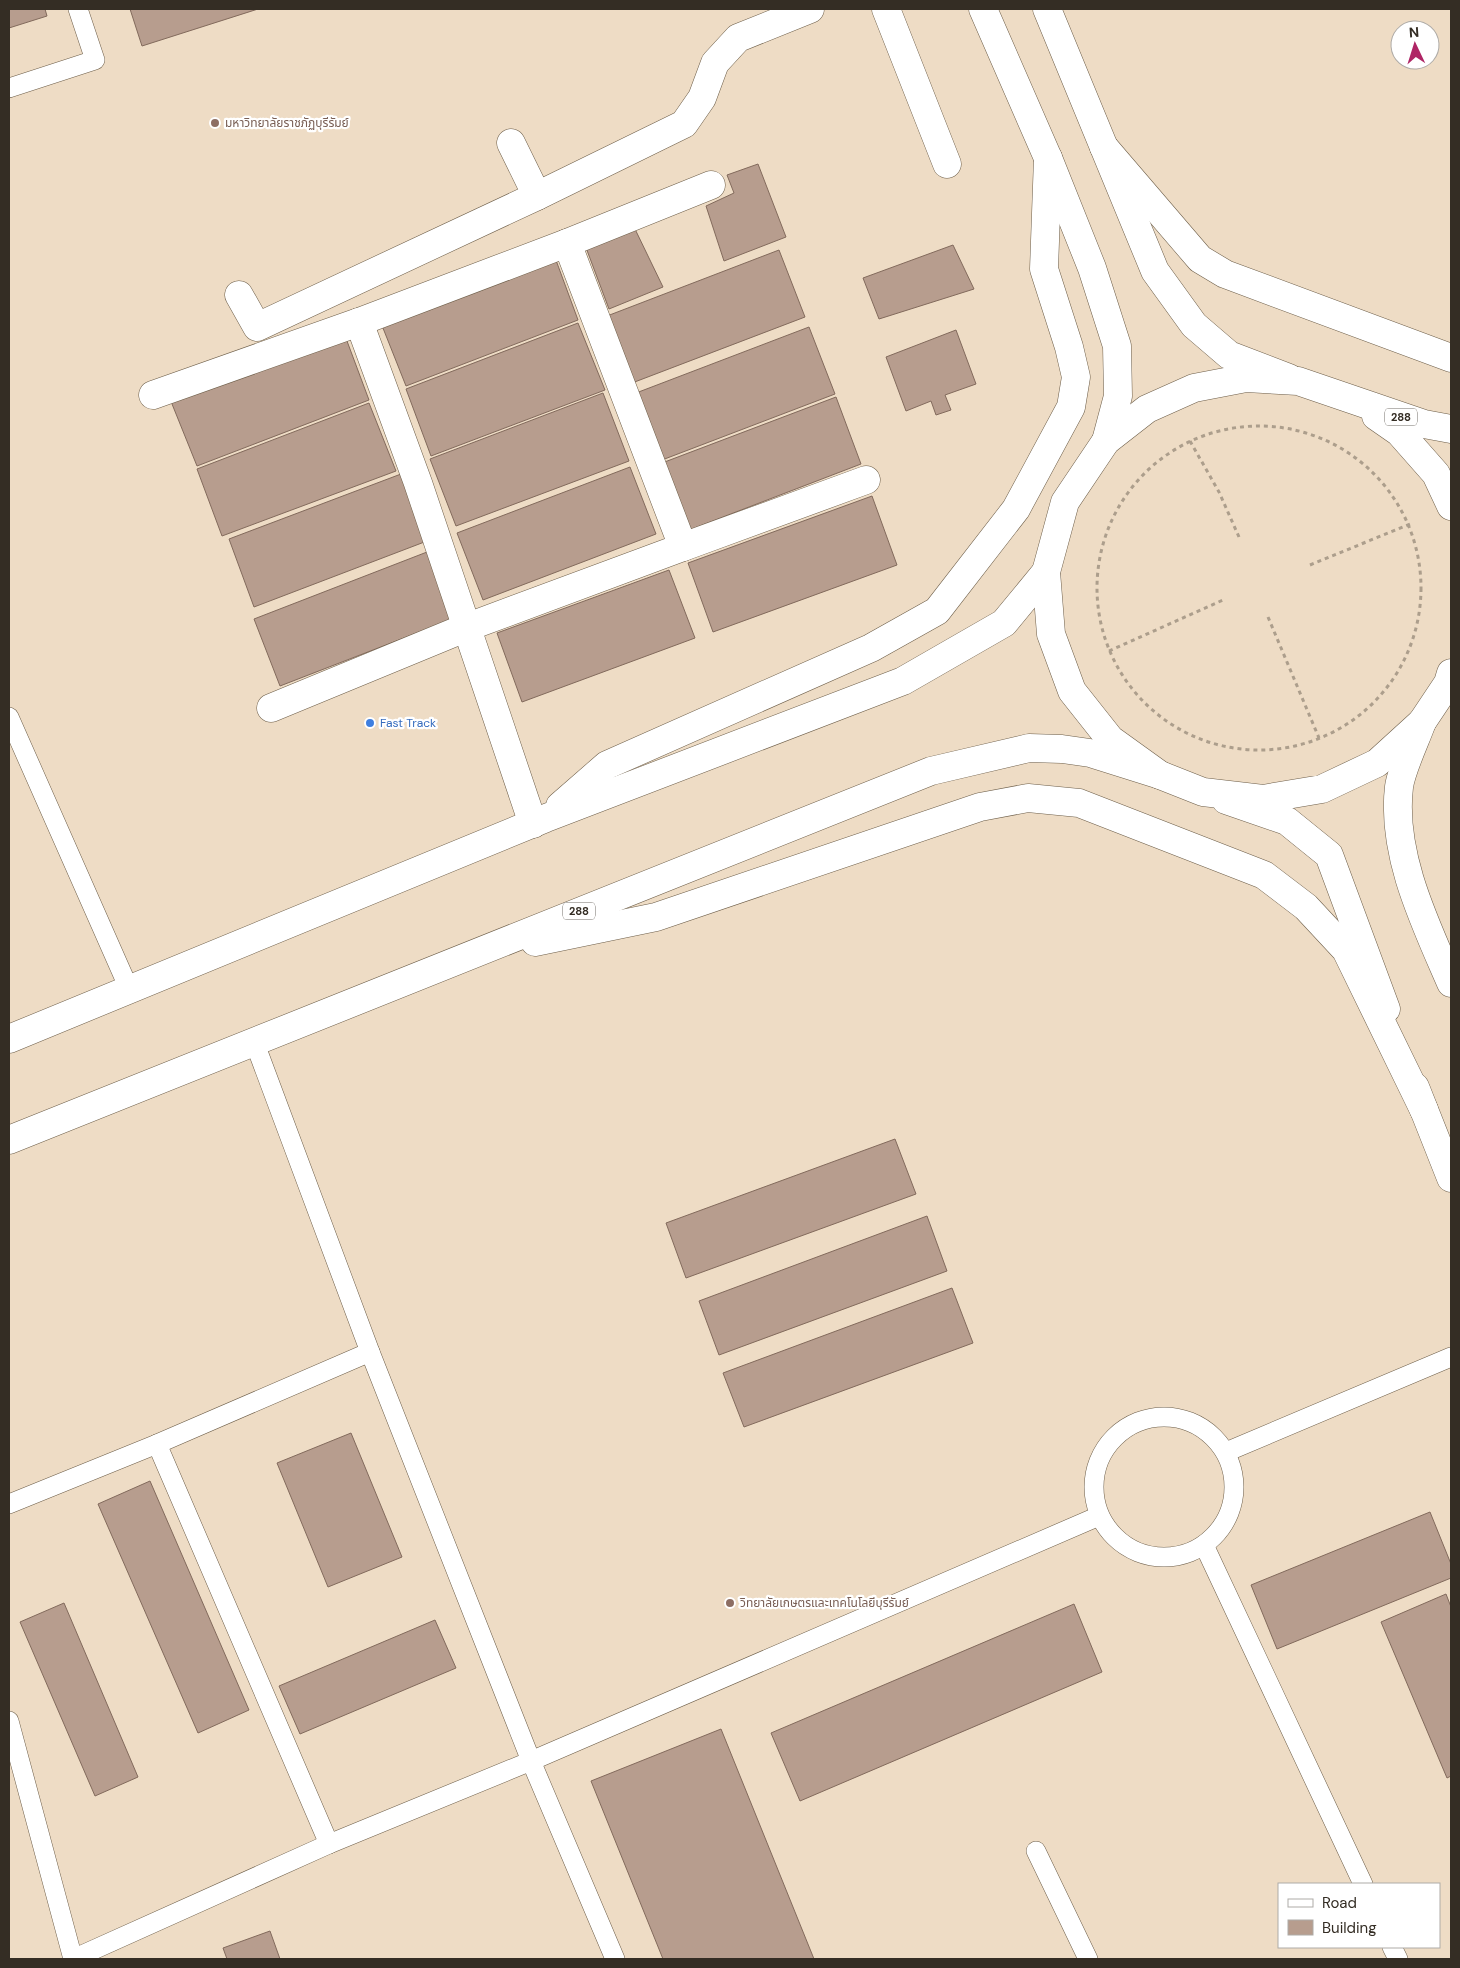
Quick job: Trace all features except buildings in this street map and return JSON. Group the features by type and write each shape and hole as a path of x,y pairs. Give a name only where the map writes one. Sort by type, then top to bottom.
{"main road":[{"path":"239,295 257,327 537,196 684,124 702,98 715,63 738,38 810,9"},
{"path":"886,9 947,164"},
{"path":"982,9 1048,158 1092,268 1117,346 1118,396 1106,441"},
{"path":"1047,9 1155,272 1194,325 1229,355 1298,382 1352,400 1399,432 1436,474 1451,506"},
{"path":"511,143 537,196"},
{"path":"1104,146 1200,259 1225,274 1451,358"},
{"path":"540,821 607,766 871,648 937,611 1016,509 1071,407 1076,377 1069,346 1044,269 1048,158"},
{"path":"152,395 359,322 567,243 711,185"},
{"path":"567,243 683,547"},
{"path":"359,322 418,483 466,628 540,821"},
{"path":"1298,382 1246,378 1194,388 1147,409 1106,441 1065,502 1046,572 1051,634 1072,691 1110,739 1160,776 1287,821 1329,855 1451,1178"},
{"name":"288","path":"1352,400 1424,424 1451,429"},
{"path":"271,708 466,628 866,480"},
{"path":"9,1039 130,991 540,821 903,681 1004,623 1046,572"},
{"path":"1451,673 1448,683 1422,722 1399,785 1397,826 1417,906 1451,982"},
{"path":"1203,792 1263,799 1322,789 1377,763 1422,722"},
{"name":"288","path":"9,1140 931,770 1029,748 1062,749 1090,753 1160,776"},
{"path":"460,958 656,916 980,807 1028,798 1079,803 1264,875 1306,907 1346,950 1424,1110"}],"lane":[{"path":"9,88 94,60 78,9"},
{"path":"9,717 130,991"},
{"path":"254,1041 370,1352 531,1761 615,1959"},
{"path":"9,1504 157,1444 370,1352"},
{"path":"1226,1452 1451,1357"},
{"path":"1169,1416 1192,1422 1211,1434 1226,1452 1234,1474 1235,1494 1228,1517 1214,1537 1204,1545 1180,1556 1154,1557 1137,1553 1115,1538 1099,1516 1093,1497 1094,1472 1104,1448 1119,1432 1140,1420 1169,1416"},
{"path":"157,1444 329,1844"},
{"path":"9,1721 73,1959 329,1844 531,1761 1099,1516"},
{"path":"1204,1545 1363,1883"},
{"path":"1036,1851 1088,1959"}],"path":[{"path":"1240,426 1292,428 1342,447 1382,480 1410,524 1422,574 1418,626 1398,673 1363,712 1319,738 1278,748 1236,748 1196,737 1160,716 1130,687 1109,651 1096,603 1100,553 1117,507 1148,468 1190,440 1240,426"},
{"path":"1190,440 1219,492 1239,537"},
{"path":"1310,565 1410,524"},
{"path":"1109,651 1223,600"},
{"path":"1268,617 1319,738"}],"place":[{"name":"มหาวิทยาลัยราชภัฏบุรีรัมย์","path":"215,123"},
{"name":"Fast Track","path":"370,723"},
{"name":"วิทยาลัยเกษตรและเทคโนโลยีบุรีรัมย์","path":"730,1603"}]}
